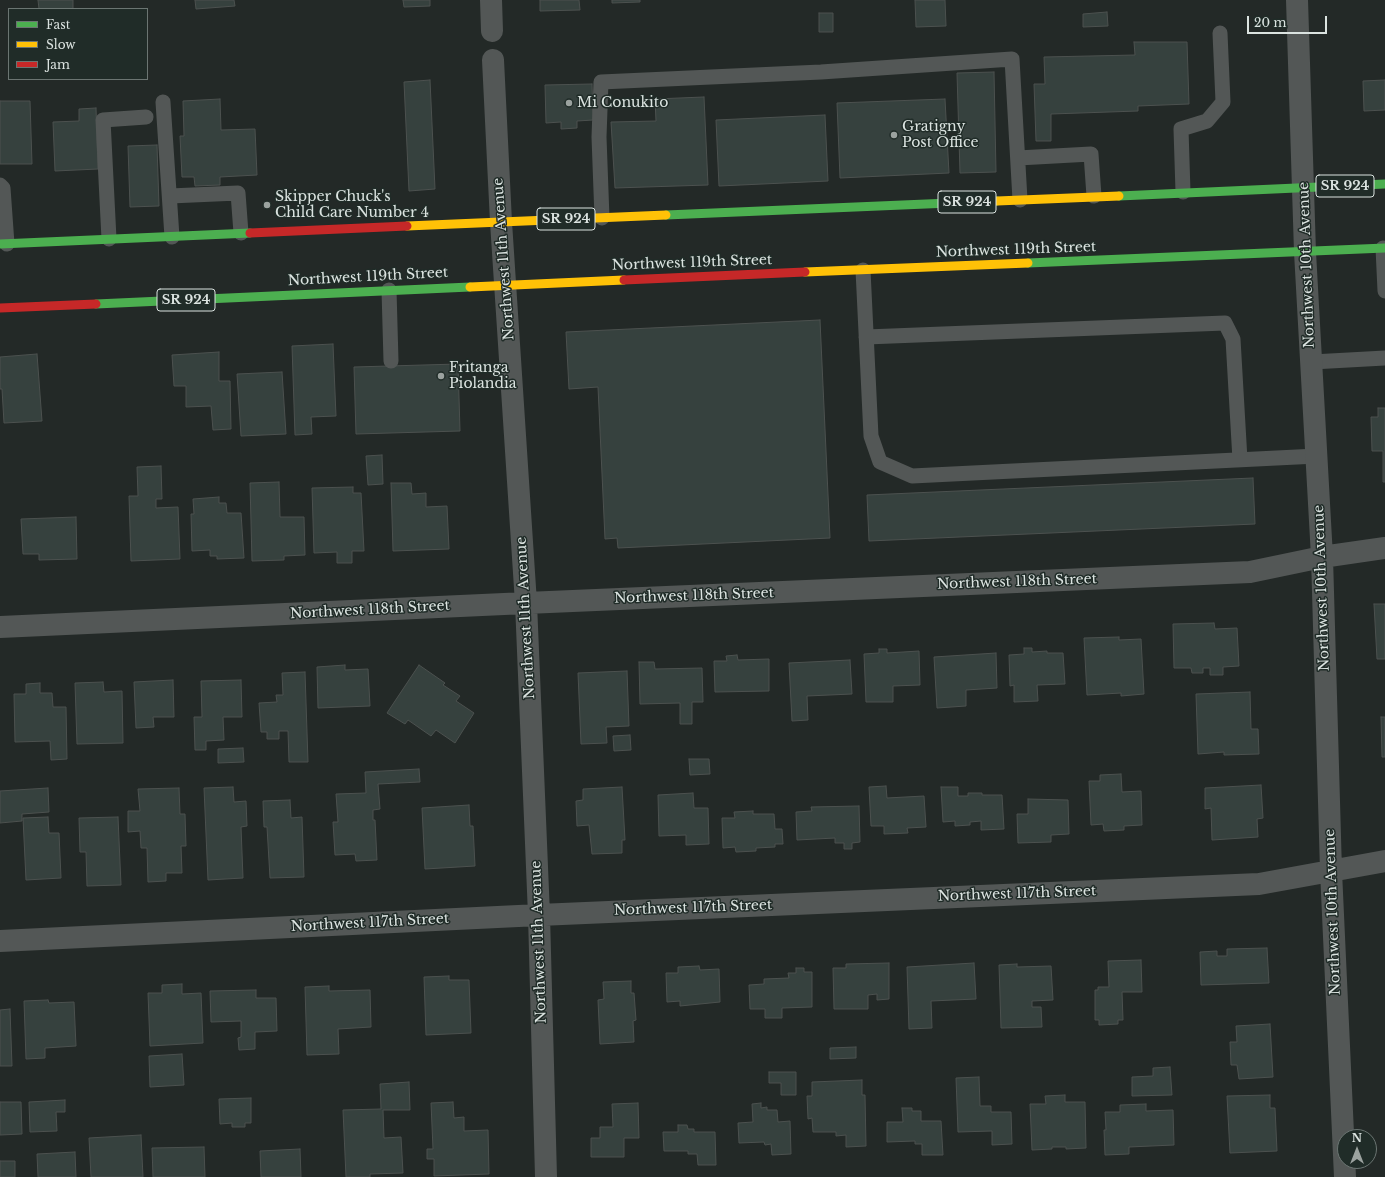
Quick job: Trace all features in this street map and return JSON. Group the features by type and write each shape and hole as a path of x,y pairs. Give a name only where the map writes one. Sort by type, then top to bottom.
{"highway":[{"name":"SR 924","path":"4,244 1385,184"},
{"name":"Northwest 119th Street","path":"0,308 1384,248"}],"street":[{"path":"491,0 492,32"},
{"name":"Northwest 10th Avenue","path":"1297,0 1305,252 1322,557 1331,871 1345,1177"},
{"name":"Northwest 11th Avenue","path":"493,60 501,222 526,603 539,915 546,1177"},
{"name":"Northwest 118th Street","path":"0,627 1250,572 1322,557 1385,548"},
{"name":"Northwest 117th Street","path":"0,941 539,915 1259,884 1385,861"}],"lane":[{"path":"1183,192 1181,129 1207,121 1223,102 1220,33"},
{"path":"602,218 599,137 601,82 821,72 1012,59 1020,200"},
{"path":"163,102 172,237"},
{"path":"109,239 103,120 146,118"},
{"path":"1018,158 1091,154 1094,196"},
{"path":"0,185 3,188 4,244"},
{"path":"170,196 238,193 241,234"},
{"path":"1384,248 1385,291"},
{"path":"863,270 871,436 880,462 912,476 1317,456"},
{"path":"389,290 392,360"},
{"path":"866,337 1225,323 1233,339 1240,460"},
{"path":"1312,362 1385,358"}],"building":[{"path":"38,0 73,0 73,8 39,8"},
{"path":"195,0 234,0 235,6 196,9"},
{"path":"403,0 430,0 430,6 404,7"},
{"path":"540,0 579,0 580,10 540,11"},
{"path":"612,0 640,0 640,2 612,3"},
{"path":"915,0 945,0 946,26 916,27"},
{"path":"1107,12 1108,26 1083,27 1083,14"},
{"path":"819,13 833,13 833,32 819,32"},
{"path":"1134,42 1187,42 1189,104 1138,106 1138,111 1051,114 1051,141 1036,141 1034,84 1045,84 1044,57 1135,55"},
{"path":"994,72 996,172 960,173 957,73"},
{"path":"430,80 435,189 409,191 404,82"},
{"path":"1385,80 1385,110 1364,111 1363,81"},
{"name":"Mi Conukito","path":"592,84 593,120 577,121 577,128 561,129 561,122 546,123 545,85"},
{"path":"704,97 708,185 615,188 611,122 656,121 655,99"},
{"path":"220,99 221,130 255,129 257,175 220,177 220,185 195,186 194,177 182,177 180,136 184,136 183,101"},
{"path":"945,99 949,173 840,178 837,103"},
{"path":"0,101 30,101 32,164 0,164"},
{"path":"96,108 98,169 55,171 53,122 79,121 79,109"},
{"path":"825,115 828,181 719,186 716,120"},
{"path":"157,145 159,206 130,207 128,146"},
{"path":"820,320 830,538 618,548 617,538 605,539 598,387 569,389 566,332"},
{"path":"333,344 336,416 311,417 312,434 295,435 292,346"},
{"path":"219,352 219,381 230,381 231,429 213,430 211,406 186,407 186,386 174,386 172,355"},
{"path":"37,354 42,421 4,423 2,389 0,389 0,357"},
{"path":"458,364 460,431 356,434 354,367"},
{"path":"282,372 286,434 241,436 237,374"},
{"path":"1378,408 1385,408 1385,482 1383,482 1383,451 1372,451 1371,417 1378,417"},
{"path":"382,455 383,484 368,485 366,456"},
{"path":"161,466 162,499 156,499 156,508 178,507 180,559 131,561 129,496 138,496 137,467"},
{"path":"1253,478 1255,524 869,541 867,495"},
{"path":"279,482 280,517 304,517 305,555 284,556 284,560 252,561 250,483"},
{"path":"391,483 411,483 412,494 426,493 426,507 447,506 449,549 393,551"},
{"path":"353,487 353,493 361,493 364,551 352,551 352,563 337,563 337,552 314,553 312,488"},
{"path":"219,497 219,503 226,503 227,513 241,513 244,558 217,559 217,556 210,556 210,550 192,551 191,514 194,514 193,499"},
{"path":"76,517 77,559 39,560 39,554 23,554 21,519"},
{"path":"1374,604 1385,604 1385,659 1377,659"},
{"path":"1214,623 1215,629 1237,628 1239,666 1223,667 1223,675 1210,675 1210,668 1203,668 1203,673 1192,673 1191,668 1174,668 1173,624"},
{"path":"1119,637 1119,640 1141,639 1144,694 1121,696 1121,693 1087,695 1084,638"},
{"path":"1024,648 1032,648 1032,652 1047,651 1047,653 1063,653 1065,684 1037,685 1038,701 1014,702 1014,685 1010,686 1009,655 1024,654"},
{"path":"879,649 887,649 887,653 919,651 920,685 893,686 893,702 866,702 864,654 879,653"},
{"path":"996,653 997,688 966,690 966,706 937,708 934,657"},
{"path":"737,655 738,660 769,659 769,691 715,692 714,661 727,661 726,656"},
{"path":"850,660 852,694 807,696 808,720 792,721 789,663"},
{"path":"639,662 654,662 655,669 702,668 703,702 692,702 692,724 680,724 680,703 640,704"},
{"path":"345,665 345,670 368,669 370,706 318,708 317,667"},
{"path":"419,665 445,683 443,685 460,696 456,701 474,713 455,743 436,730 431,736 408,720 405,724 387,713"},
{"path":"627,671 629,726 606,727 607,743 581,744 578,673"},
{"path":"305,672 308,762 289,762 288,731 279,731 279,739 267,739 267,732 261,732 259,703 277,702 276,695 283,695 282,673"},
{"path":"173,680 174,717 153,717 154,727 136,728 134,682"},
{"path":"241,680 242,717 223,717 224,740 206,741 206,750 195,750 194,717 202,717 201,681"},
{"path":"103,682 104,692 122,691 123,743 77,744 75,683"},
{"path":"40,683 40,693 52,693 53,707 66,707 67,759 51,760 50,741 15,742 14,694 26,694 26,684"},
{"path":"1250,692 1251,729 1258,729 1259,754 1224,755 1224,752 1198,754 1196,694"},
{"path":"1381,717 1385,717 1385,757 1382,757"},
{"path":"630,735 631,750 614,751 613,736"},
{"path":"243,748 244,762 218,763 218,749"},
{"path":"689,759 709,759 710,774 690,775"},
{"path":"419,769 420,782 378,784 380,809 373,810 377,860 356,861 355,854 335,855 333,822 338,822 336,794 366,793 365,772"},
{"path":"1121,774 1122,792 1141,791 1142,825 1124,826 1124,830 1104,831 1103,824 1091,825 1089,781 1100,781 1100,775"},
{"path":"1261,785 1263,818 1257,819 1258,837 1212,840 1211,808 1205,809 1205,788"},
{"path":"886,786 887,798 924,796 926,827 907,828 908,833 884,834 884,826 871,826 869,787"},
{"path":"233,787 234,802 246,801 247,826 241,827 243,878 208,880 204,788"},
{"path":"622,787 625,840 622,840 622,853 592,854 589,825 577,826 576,801 583,800 583,789"},
{"path":"941,787 958,787 958,796 968,796 968,793 1002,795 1004,829 981,830 981,821 970,822 970,825 955,826 955,821 943,822"},
{"path":"48,788 49,812 22,814 22,821 0,823 0,791"},
{"path":"179,788 180,814 185,814 186,846 181,846 182,873 166,873 166,881 148,882 147,848 141,848 140,831 128,832 128,811 140,811 138,789"},
{"path":"693,793 694,808 708,808 709,844 686,845 686,835 659,836 658,795"},
{"path":"1028,799 1068,800 1069,834 1051,835 1051,842 1018,843 1017,814 1028,814"},
{"path":"290,800 291,818 302,817 304,877 270,878 267,827 264,827 263,801"},
{"path":"469,805 470,826 473,826 475,866 425,869 422,808"},
{"path":"859,806 860,842 852,843 852,849 844,849 844,843 835,843 835,838 797,840 796,812 812,811 811,807"},
{"path":"753,811 753,814 774,814 775,829 782,829 783,844 775,844 775,847 756,848 756,851 736,852 735,847 723,848 722,818 735,818 734,812"},
{"path":"48,817 49,833 59,833 61,878 26,880 23,818"},
{"path":"118,817 121,885 87,886 86,852 80,852 79,818"},
{"path":"1267,948 1269,983 1201,985 1200,952 1217,951 1217,956 1227,956 1227,949"},
{"path":"1141,960 1142,992 1122,992 1123,1020 1118,1020 1118,1024 1099,1025 1099,1020 1095,1020 1095,990 1098,990 1098,987 1109,987 1108,961"},
{"path":"889,963 889,999 877,1000 877,994 868,995 868,1009 834,1009 833,968 846,968 846,964"},
{"path":"974,963 976,999 931,1001 932,1028 909,1029 907,967"},
{"path":"1017,964 1017,967 1051,966 1053,1000 1032,1001 1032,1007 1041,1007 1042,1027 1001,1028 999,965"},
{"path":"699,966 700,970 719,969 720,1002 680,1006 680,1001 667,1002 666,973 678,973 678,967"},
{"path":"796,968 804,968 804,972 812,972 812,1007 782,1008 782,1018 765,1018 765,1009 750,1009 749,985 764,984 764,979 789,978 788,973 796,973"},
{"path":"449,976 449,980 469,980 471,1033 426,1035 424,977"},
{"path":"631,981 631,993 634,993 636,1020 633,1021 634,1042 600,1044 598,1000 604,999 603,982"},
{"path":"182,984 182,994 201,993 203,1043 150,1046 148,993 162,993 162,985"},
{"path":"329,986 329,991 370,990 371,1027 338,1029 339,1054 307,1055 305,987"},
{"path":"256,990 256,998 276,998 277,1031 255,1032 255,1049 239,1050 238,1038 241,1037 241,1021 211,1022 210,991"},
{"path":"48,1000 49,1003 74,1002 76,1046 45,1048 45,1058 26,1059 24,1001"},
{"path":"10,1009 12,1066 0,1066 0,1010"},
{"path":"1270,1024 1273,1077 1239,1079 1237,1065 1231,1065 1230,1042 1237,1042 1236,1026"},
{"path":"856,1047 856,1058 830,1059 830,1048"},
{"path":"182,1054 184,1085 150,1087 149,1056"},
{"path":"1170,1067 1172,1095 1132,1096 1132,1077 1153,1076 1153,1068"},
{"path":"769,1072 796,1072 796,1095 781,1095 781,1083 769,1083"},
{"path":"979,1077 980,1106 991,1106 991,1112 1011,1112 1012,1144 992,1145 992,1131 958,1132 956,1078"},
{"path":"862,1080 862,1095 865,1095 866,1146 846,1147 846,1135 836,1136 836,1132 813,1132 812,1118 808,1119 807,1096 812,1096 812,1082"},
{"path":"409,1082 410,1110 383,1110 384,1138 401,1137 403,1173 370,1174 370,1177 346,1177 343,1110 381,1109 380,1084"},
{"path":"1065,1095 1065,1102 1085,1102 1086,1148 1066,1149 1066,1147 1052,1147 1052,1149 1032,1150 1030,1104 1046,1104 1045,1096"},
{"path":"1270,1095 1270,1108 1275,1108 1277,1151 1230,1153 1227,1096"},
{"path":"251,1098 251,1123 245,1123 245,1127 232,1127 232,1123 220,1124 219,1099"},
{"path":"65,1100 65,1112 56,1112 57,1131 30,1132 29,1102"},
{"path":"0,1102 21,1102 22,1134 0,1135"},
{"path":"453,1102 454,1118 464,1117 464,1131 488,1130 489,1174 434,1176 434,1159 427,1159 427,1149 433,1149 431,1103"},
{"path":"638,1103 639,1138 624,1138 624,1157 591,1157 591,1138 600,1138 600,1127 613,1127 612,1104"},
{"path":"761,1103 761,1108 767,1107 767,1110 777,1110 778,1122 790,1121 791,1154 772,1155 771,1144 765,1145 764,1142 739,1143 738,1123 753,1122 752,1104"},
{"path":"1146,1104 1146,1111 1173,1110 1174,1145 1129,1147 1129,1154 1105,1155 1105,1112 1120,1112 1120,1105"},
{"path":"902,1108 912,1108 912,1111 921,1111 921,1121 941,1121 943,1155 922,1155 922,1144 915,1144 915,1141 887,1142 887,1122 903,1122"},
{"path":"678,1125 687,1125 688,1129 694,1129 694,1132 715,1132 716,1165 698,1165 697,1154 688,1154 688,1151 664,1151 663,1132 678,1132"},
{"path":"141,1135 143,1177 91,1177 89,1138"},
{"path":"204,1147 205,1177 153,1177 152,1148"},
{"path":"300,1149 301,1177 261,1177 260,1151"},
{"path":"75,1152 76,1177 38,1177 37,1154"},
{"path":"0,1161 15,1161 15,1177 0,1177"}],"traffic: fast":[{"path":"1119,196 1385,184"},
{"path":"666,215 997,201"},
{"path":"0,244 250,233"},
{"path":"1028,263 1385,248"},
{"path":"96,304 470,287"}],"traffic: slow":[{"path":"997,201 1119,196"},
{"path":"407,226 666,215"},
{"path":"805,272 1028,263"},
{"path":"470,287 624,280"}],"traffic: jam":[{"path":"250,233 407,226"},
{"path":"624,280 805,272"},
{"path":"0,308 96,304"}],"place":[{"name":"Mi Conukito","path":"569,103"},
{"name":"Gratigny Post Office","path":"894,135"},
{"name":"Skipper Chuck's Child Care Number 4","path":"267,205"},
{"name":"Fritanga Piolandia","path":"441,376"}]}
